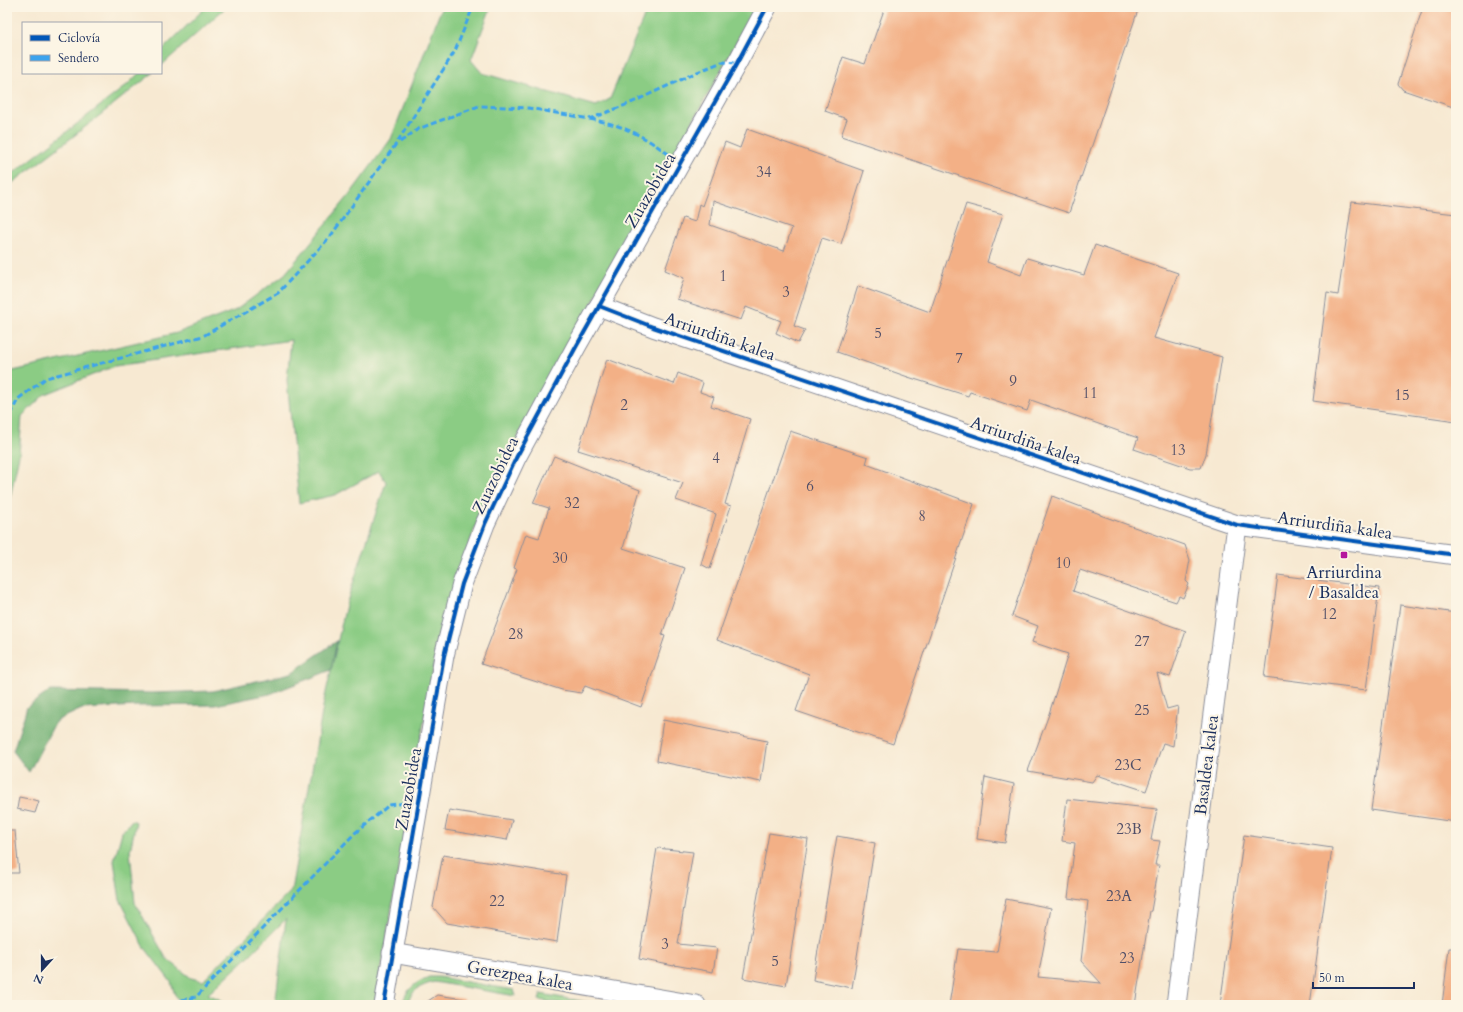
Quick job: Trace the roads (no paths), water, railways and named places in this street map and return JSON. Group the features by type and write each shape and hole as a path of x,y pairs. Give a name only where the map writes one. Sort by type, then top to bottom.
{"street":[{"name":"Zuazobidea","path":"384,1005 444,656 462,584 485,524 516,458 576,346 767,7"},
{"name":"Arriurdiña kalea","path":"599,306 653,327 1237,524 1456,555"},
{"name":"Basaldea kalea","path":"1176,1005 1237,524"},
{"name":"Gerezpea kalea","path":"392,953 696,1005"}],"place":[{"name":"Arriurdina / Basaldea","path":"1344,555"}]}
